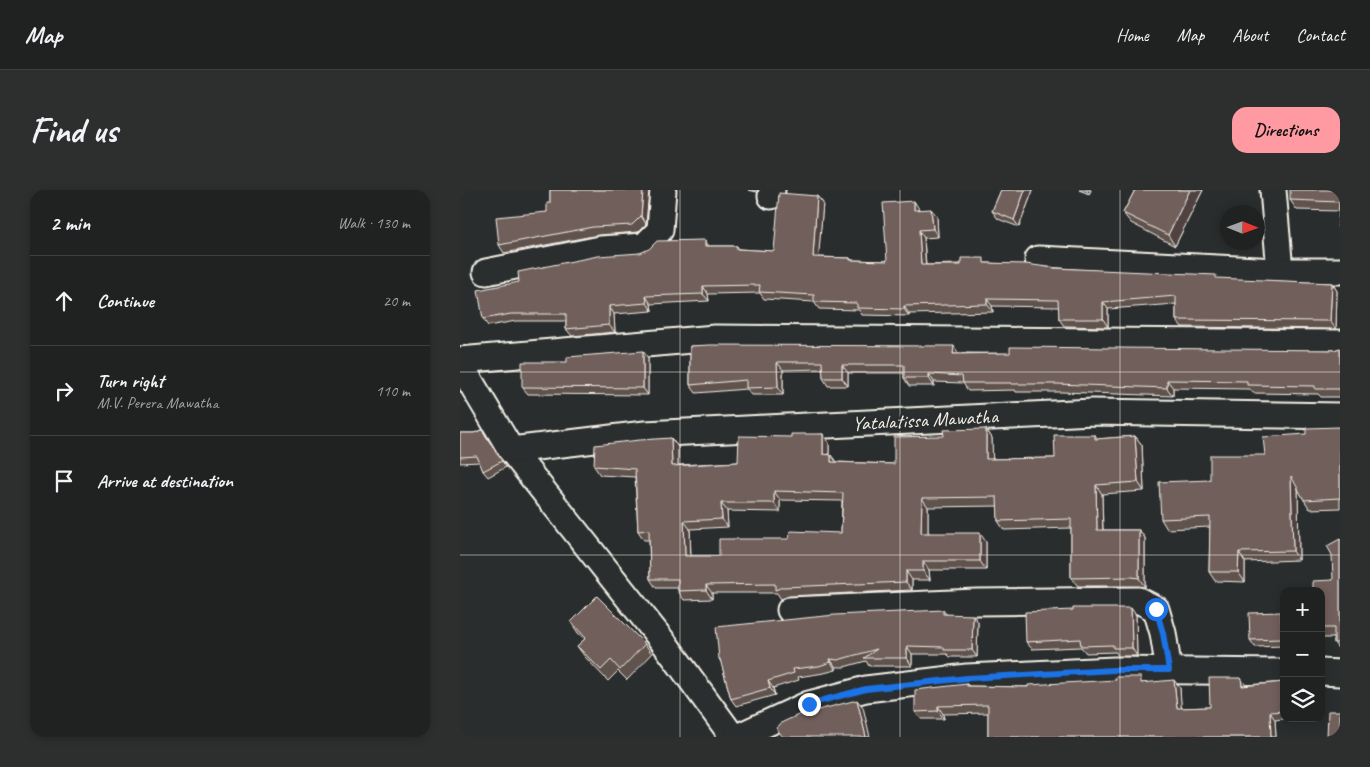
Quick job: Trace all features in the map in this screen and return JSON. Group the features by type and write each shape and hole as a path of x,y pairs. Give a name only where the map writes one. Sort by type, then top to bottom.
{"street":[{"path":"486,272 601,249 644,246 660,230 663,190"},
{"path":"1273,190 1280,271"},
{"path":"1038,259 1280,271 1340,271"},
{"path":"460,360 715,338 1340,343"},
{"path":"460,364 511,450 668,648 733,737"},
{"name":"Yatalatissa Mawatha","path":"511,450 645,434 1093,412 1340,416"},
{"path":"790,610 976,602 1138,600 1156,609 1163,633 1169,670"},
{"path":"737,737 809,704 866,689 967,678 1114,670 1280,672"},
{"path":"1325,672 1340,672"}],"building":[{"path":"550,190 643,190 641,216 632,225 593,227 499,245 496,217 547,212 547,203 550,203"},
{"path":"1001,190 1025,190 1014,220 992,211"},
{"path":"1135,190 1190,190 1168,235 1123,213"},
{"path":"1290,190 1340,190 1340,228 1338,228 1339,202 1290,200"},
{"path":"779,193 817,196 813,257 887,261 883,203 914,201 914,210 931,209 933,229 919,230 921,265 961,265 961,258 984,258 984,263 1216,275 1216,278 1332,283 1330,321 1176,320 1176,296 1103,302 1103,319 1059,319 1058,300 987,299 987,304 904,306 904,309 857,308 857,303 814,302 814,295 759,292 760,285 703,286 703,294 646,296 647,303 609,306 609,325 566,329 566,314 511,314 483,319 478,290 519,282 518,272 598,256 640,253 649,249 657,241 705,240 705,246 737,246 737,249 774,251"},
{"path":"690,346 954,346 953,354 1010,353 1010,347 1334,350 1340,348 1340,389 1315,389 1315,386 1247,385 1247,381 1167,380 1167,388 963,383 962,376 929,374 929,378 904,378 904,365 842,365 842,378 823,378 822,362 777,362 778,387 746,388 746,380 690,385"},
{"path":"643,351 643,388 522,387 522,362 567,362 567,357"},
{"path":"1340,427 1340,498 1304,500 1291,476 1293,551 1239,552 1238,572 1209,572 1210,517 1161,519 1159,482 1210,480 1210,455 1265,455 1263,437 1306,434 1306,428"},
{"path":"986,429 986,459 1055,458 1054,435 1095,435 1095,439 1135,436 1138,482 1096,485 1097,530 1139,530 1139,578 1071,578 1071,519 998,521 997,497 922,498 921,533 980,533 980,561 923,561 923,571 906,571 906,582 783,587 775,590 775,584 706,585 706,590 678,591 678,579 650,579 649,530 638,531 635,469 594,466 595,445 671,438 672,466 738,462 739,436 791,437 791,434 823,434 823,454 831,455 831,462 894,464 894,437 944,436 943,430","holes":["774,491 843,493 841,533 790,531 789,539 719,539 719,556 685,556 684,521 722,519 721,503 774,503"]},
{"path":"482,430 502,461 483,471 477,456 460,457 460,433 474,433"},
{"path":"1340,539 1340,643 1334,643 1334,628 1325,628 1325,587 1313,587 1313,581 1333,580 1332,555 1327,546"},
{"path":"597,596 645,644 620,670 611,660 601,670 577,646 586,638 571,622"},
{"path":"1073,608 1131,608 1132,648 1113,648 1113,645 1081,646 1080,639 1026,642 1025,612 1073,610"},
{"path":"943,610 943,614 973,615 972,650 944,650 944,647 907,646 907,658 864,658 877,649 838,660 830,659 831,662 819,666 793,669 794,673 768,681 770,688 731,699 719,659 716,627 835,615"},
{"path":"1280,612 1280,639 1250,640 1249,613"},
{"path":"1115,677 1141,677 1141,683 1174,680 1177,708 1210,707 1209,678 1241,678 1242,686 1280,682 1280,711 1270,712 1271,737 988,737 988,705 938,706 938,711 915,712 915,690 967,684 967,686 1028,687 1028,685 1116,680"},
{"path":"857,700 866,737 783,737 776,728 783,722 809,710 810,712"},
{"path":"1328,711 1340,711 1340,737 1327,737"}],"route":[{"path":"809,704 866,689 967,678 1114,670 1169,670 1163,633 1156,609"}]}
